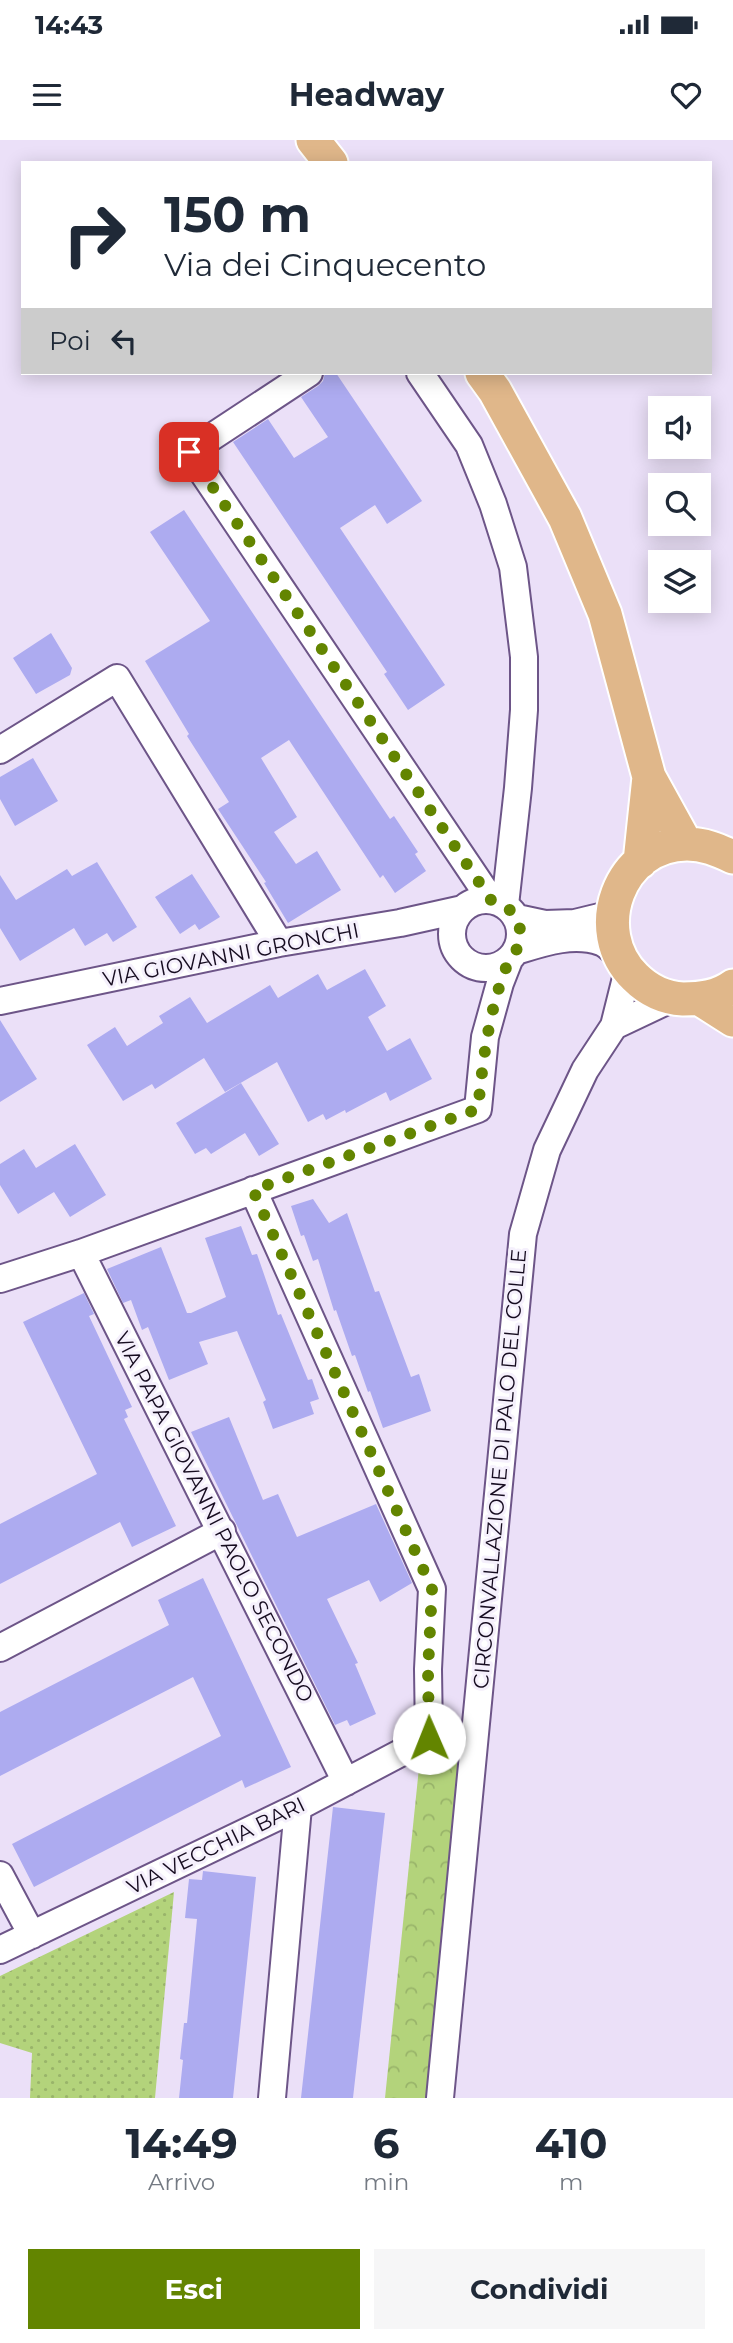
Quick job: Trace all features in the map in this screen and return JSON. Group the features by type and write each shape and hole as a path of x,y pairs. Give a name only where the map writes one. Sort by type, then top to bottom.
{"main road":[{"path":"313,140 329,161"},
{"path":"483,375 565,518 600,602 649,776 686,844"},
{"path":"640,862 649,776"},
{"path":"733,857 712,847 686,844 662,849 640,862 626,876 617,894 612,914 614,942 623,963 640,983 656,992 686,999 733,1020"},
{"path":"686,999 726,991 733,986"}],"street":[{"path":"0,1279 81,1253 478,1109 485,1037 520,940 520,929 189,452 306,375"},
{"path":"421,375 469,444 493,504 513,567 524,657 524,710 504,908"},
{"path":"0,750 117,678 279,943"},
{"name":"VIA GIOVANNI GRONCHI","path":"0,1002 279,943 400,923 463,909 476,901 504,908"},
{"path":"504,908 545,924 575,923 612,914"},
{"path":"463,909 452,926 460,955 478,992 485,1037"},
{"path":"400,923 425,928 460,955 489,969 546,942 572,938 602,942 623,963 614,1026 686,999"},
{"name":"CIRCONVALLAZIONE DI PALO DEL COLLE","path":"440,2098 523,1234 547,1150 584,1070 614,1026"},
{"name":"VIA VECCHIA BARI","path":"0,1950 298,1807 429,1738 428,1670 432,1589 253,1190"},
{"name":"VIA PAPA GIOVANNI PAOLO SECONDO","path":"81,1253 346,1782"},
{"path":"0,1648 222,1531"},
{"path":"272,2098 298,1807"},
{"path":"0,1875 32,1935"}],"green space":[{"path":"461,1738 426,2098 385,2098 420,1758"},
{"path":"174,1892 155,2098 30,2098 32,2053 0,2043 0,1976"}],"building":[{"path":"324,375 337,375 422,501 387,524 375,505 340,528 445,685 408,710 384,674 387,672 233,442 268,419 294,458 328,437 301,397 323,381"},
{"path":"184,510 390,819 394,816 418,852 415,854 426,871 395,893 383,875 380,878 289,740 261,758 297,817 274,832 296,864 317,851 341,890 288,923 264,883 266,882 218,809 229,802 187,736 189,734 145,661 210,621 150,532"},
{"path":"51,633 72,668 70,675 36,694 13,658"},
{"path":"33,758 58,801 15,826 0,799 0,777"},
{"path":"97,862 137,927 113,942 107,933 85,946 74,928 20,961 0,928 0,875 16,900 67,869 72,876"},
{"path":"192,874 220,917 199,930 195,924 180,934 155,897"},
{"path":"365,969 386,1006 368,1017 387,1051 410,1038 432,1079 390,1101 386,1092 346,1113 345,1110 326,1120 323,1114 308,1122 277,1062 225,1092 204,1058 155,1089 152,1084 123,1101 87,1045 115,1027 127,1046 163,1023 159,1016 190,997 207,1023 270,985 278,998 318,974 327,990"},
{"path":"0,1020 37,1079 0,1102"},
{"path":"241,1083 279,1144 259,1156 245,1133 211,1154 206,1148 195,1154 176,1123"},
{"path":"75,1144 106,1195 70,1217 54,1192 18,1214 0,1185 0,1164 24,1149 36,1168"},
{"path":"313,1199 329,1223 347,1213 375,1292 379,1291 411,1377 419,1374 431,1411 383,1428 355,1355 352,1356 336,1310 334,1311 318,1259 313,1261 291,1206"},
{"path":"241,1226 252,1255 257,1254 278,1315 281,1314 308,1380 312,1379 319,1399 310,1402 314,1414 273,1429 263,1402 266,1400 237,1331 199,1342 208,1364 169,1380 148,1327 142,1330 131,1300 123,1303 107,1269 161,1247 187,1313 191,1313 226,1297 205,1238"},
{"path":"84,1293 94,1314 89,1316 132,1407 125,1410 128,1417 124,1419 176,1526 132,1547 120,1522 0,1584 0,1524 97,1474 23,1322"},
{"path":"229,1417 263,1500 278,1494 297,1537 376,1504 412,1583 380,1602 369,1580 327,1599 358,1663 355,1664 376,1714 350,1726 347,1720 335,1725 191,1432"},
{"path":"203,1578 291,1767 245,1788 242,1780 34,1887 12,1844 221,1736 193,1677 0,1776 0,1712 169,1625 158,1600"},
{"path":"333,1807 385,1813 353,2098 301,2098"},
{"path":"203,1871 256,1877 233,2098 179,2098 183,2060 180,2059 184,2023 187,2023 197,1919 185,1918 189,1879 202,1880"}],"route":[{"path":"189,452 491,900 505,905 511,911 517,918 520,929 520,940 500,983 485,1037 478,1109 253,1190 432,1589 428,1670 429,1738"}]}
